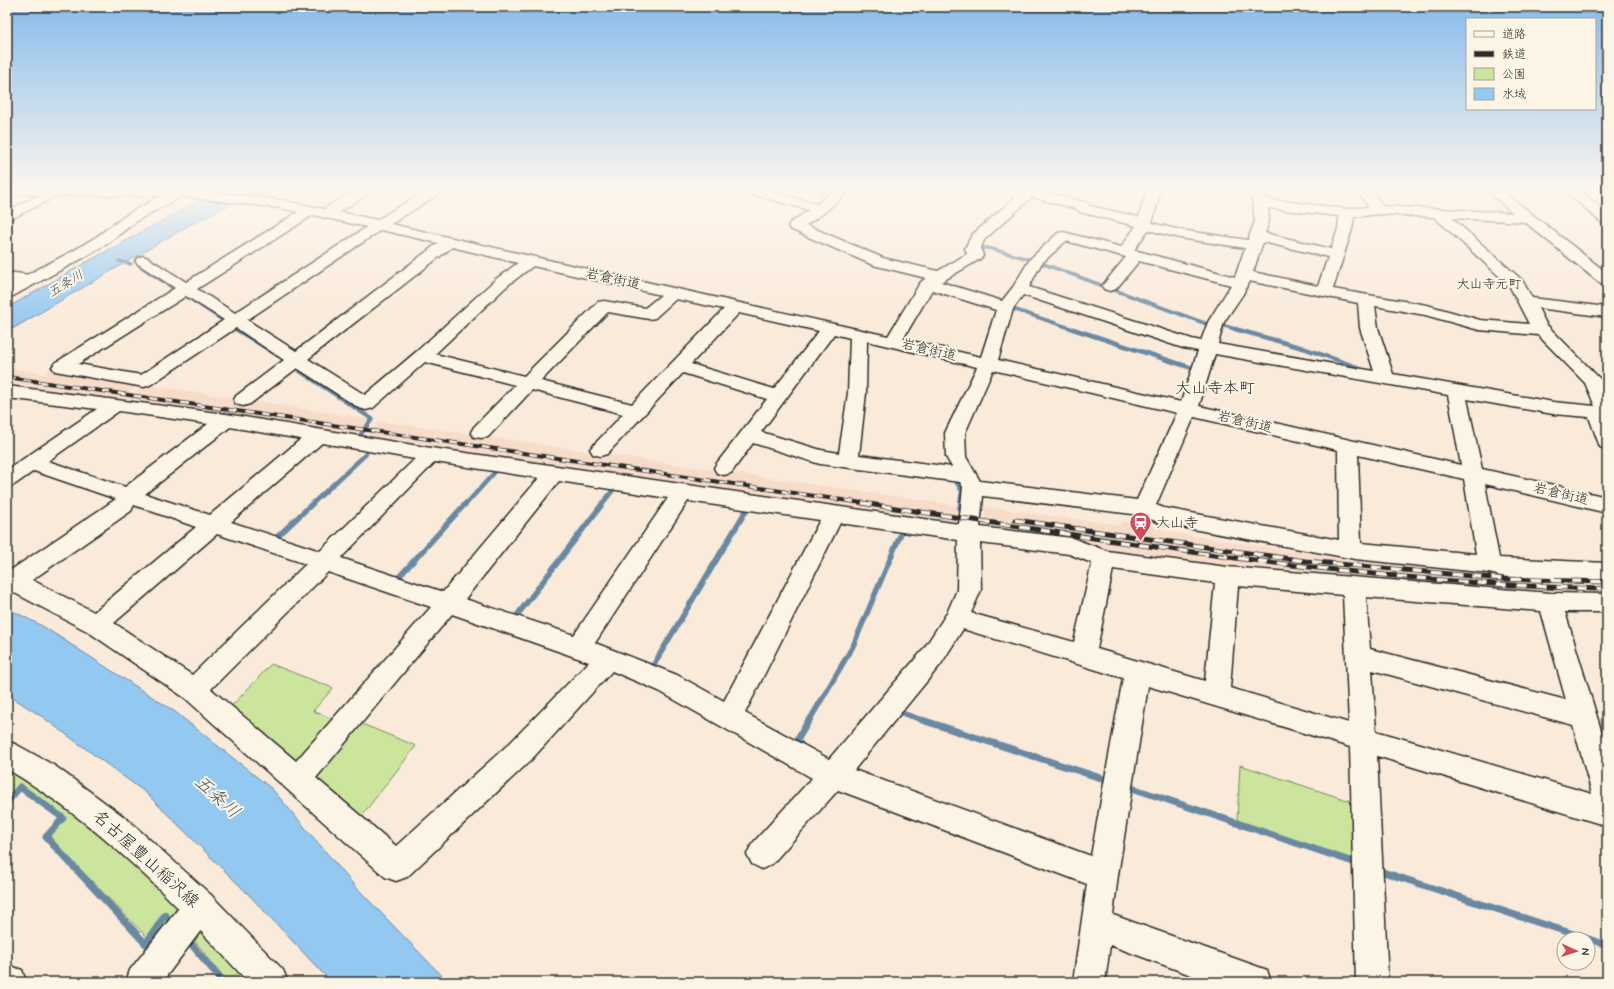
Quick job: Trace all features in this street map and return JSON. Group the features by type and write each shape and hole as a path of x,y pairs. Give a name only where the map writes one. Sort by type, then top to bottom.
{"main road":[{"path":"7,292 78,254 109,235"},
{"name":"名古屋豊山稲沢線","path":"7,754 45,776 116,829 200,906 271,982"}],"street":[{"path":"270,235 61,367 144,381 364,235"},
{"name":"岩倉街道","path":"421,235 1607,505"},
{"path":"816,235 878,262 934,279 1005,308"},
{"path":"893,342 934,279 975,256 973,248 977,238 980,235"},
{"path":"762,854 833,775 932,657 957,618 969,590 969,481 956,457 955,433 988,364 1005,308 1020,289 1035,262 1061,235"},
{"path":"1097,235 1131,254 1242,279 1427,310 1479,325 1543,330"},
{"path":"1110,286 1131,254 1139,235"},
{"path":"1194,235 1255,240 1337,255"},
{"path":"1144,508 1188,409 1216,322 1242,279 1257,235"},
{"path":"1324,292 1343,235"},
{"path":"1463,235 1516,283 1539,326 1593,380 1604,412 1607,442"},
{"path":"1549,235 1607,281"},
{"path":"243,400 449,242"},
{"path":"143,260 366,404 422,356 502,282 530,261"},
{"path":"7,278 32,279"},
{"path":"1020,289 1189,344 1385,377 1553,408 1604,412"},
{"path":"481,432 604,306 649,314 674,292"},
{"path":"1366,299 1369,328 1385,377"},
{"path":"1526,302 1607,312"},
{"path":"600,449 736,306"},
{"path":"724,468 830,328"},
{"path":"848,461 857,393 859,334"},
{"path":"422,356 636,411"},
{"path":"680,366 778,396"},
{"path":"1456,390 1489,564"},
{"path":"7,392 226,420 431,455 554,474 969,534 1072,546 1104,559 1227,576 1550,602 1607,603"},
{"path":"7,480 21,466 116,405"},
{"path":"226,420 128,496 123,506 10,579 96,624 194,690 298,779 396,866 521,751 608,659"},
{"path":"96,624 319,435"},
{"path":"749,435 820,457 1144,508 1160,515 1350,550 1489,564 1506,568 1607,572"},
{"path":"1348,446 1350,550"},
{"path":"194,690 431,455"},
{"path":"21,466 128,496 579,647 668,683 833,775 1103,875"},
{"path":"298,779 447,604 554,474"},
{"path":"579,647 683,493"},
{"path":"729,718 834,514"},
{"path":"1083,656 1104,559"},
{"path":"1216,696 1227,576"},
{"path":"1354,587 1363,738 1372,982"},
{"path":"1550,602 1607,796"},
{"path":"957,618 1137,673 1363,738 1607,812"},
{"path":"1358,656 1583,716"},
{"path":"1089,982 1103,875 1137,673"},
{"path":"142,982 200,906"},
{"path":"1097,925 1255,982"}],"shaded area":[{"path":"7,368 45,374 49,369 137,384 137,386 121,399 116,401 7,388"},
{"path":"145,385 368,419 356,436 125,403 125,401"},
{"path":"379,421 968,507 966,525 367,439"},
{"path":"985,507 1121,525 1121,521 1150,524 1167,532 1347,559 1351,580 1249,576 984,531"},
{"path":"1352,559 1510,574 1607,577 1607,598 1361,581 1355,577"}],"green space":[{"path":"271,664 333,688 313,711 338,721 297,768 227,711"},
{"path":"357,722 416,746 356,823 309,781"},
{"path":"1240,765 1359,804 1360,862 1237,821"},
{"path":"7,766 82,814 180,907 153,949 148,945 166,918 167,920 170,917 166,912 148,938 48,837 66,817 21,785 8,799 7,798"},
{"path":"200,928 247,982 228,982 188,933"}],"water":[{"name":"五条川","path":"136,235 172,235 7,331 7,308"},
{"name":"五条川","path":"7,608 44,627 174,711 272,789 354,885 448,982 331,982 249,895 146,793 41,716 7,694"}],"waterway":[{"path":"981,248 988,248 1032,260"},
{"path":"119,261 131,264"},
{"path":"1041,263 1207,324"},
{"path":"140,266 176,290"},
{"path":"183,294 227,323"},
{"path":"1013,309 1073,329"},
{"path":"1225,326 1238,330"},
{"path":"233,327 237,330"},
{"path":"236,329 279,356"},
{"path":"1073,329 1192,368"},
{"path":"1235,329 1303,348 1357,367"},
{"path":"294,367 372,419 361,434 361,439 364,439"},
{"path":"312,504 366,454"},
{"path":"466,504 494,473"},
{"path":"956,481 962,491 960,504"},
{"path":"602,504 613,490"},
{"path":"277,537 313,503"},
{"path":"398,578 466,503"},
{"path":"515,618 603,503"},
{"path":"960,508 961,503"},
{"path":"654,664 747,509"},
{"path":"809,721 853,646 902,531"},
{"path":"899,712 924,721"},
{"path":"800,744 796,742 809,720"},
{"path":"924,721 1110,781"},
{"path":"7,802 20,787 63,818 46,837 146,944 165,915 168,918"},
{"path":"1129,787 1356,863"},
{"path":"1377,870 1607,945"},
{"path":"187,939 223,982"}],"railway":[{"path":"7,377 869,504"},
{"path":"862,503 1140,545 1327,569 1513,585 1607,589"},
{"path":"1015,520 1305,561 1504,579 1607,582"}],"place":[{"name":"大山寺","path":"1140,542"}],"district":[{"name":"大山寺元町","path":"1489,284"},
{"name":"大山寺本町","path":"1215,388"}]}
